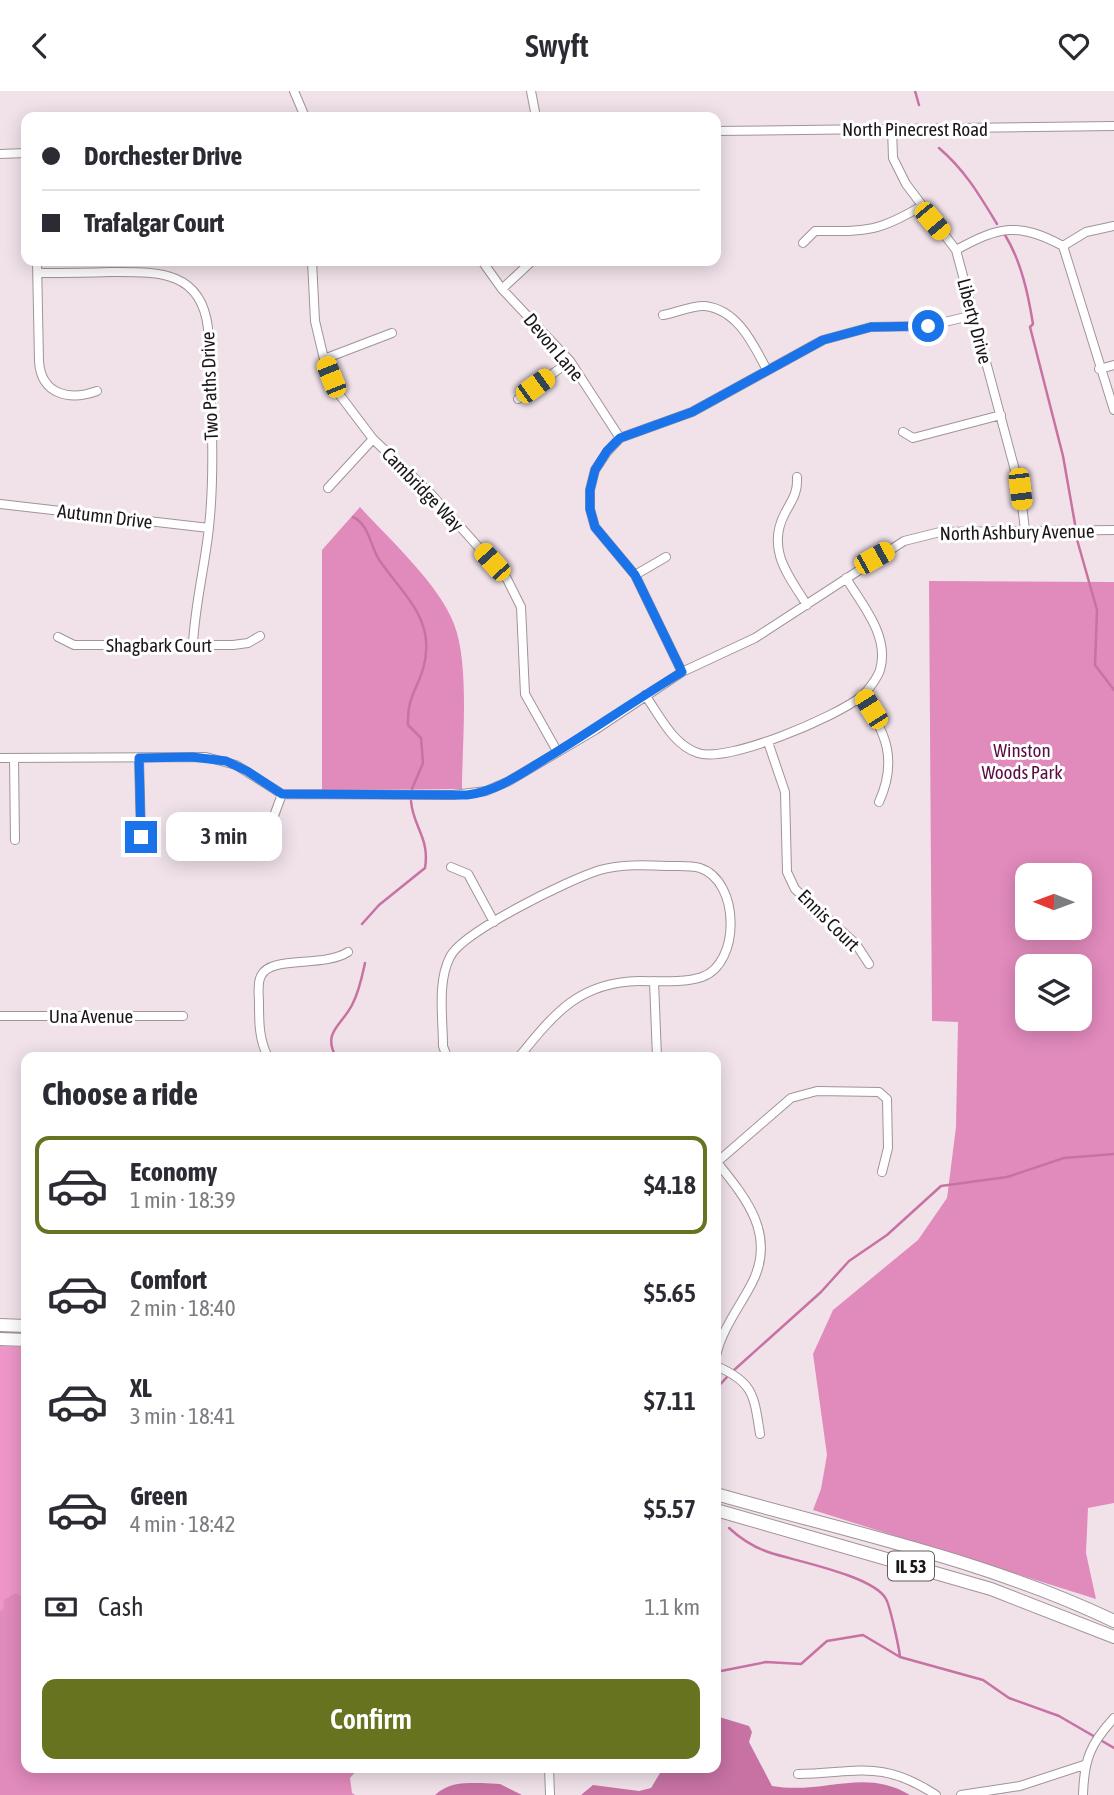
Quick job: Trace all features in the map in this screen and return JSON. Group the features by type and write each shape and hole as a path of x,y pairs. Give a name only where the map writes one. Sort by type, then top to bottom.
{"main road":[{"path":"0,1325 21,1325"},
{"path":"0,1339 21,1340"},
{"name":"IL 53","path":"721,1495 968,1566 1035,1588 1114,1621"},
{"name":"IL 53","path":"721,1511 991,1589 1114,1637"}],"street":[{"path":"293,91 303,112"},
{"path":"531,91 535,112"},
{"name":"North Pinecrest Road","path":"721,131 1114,126"},
{"name":"Liberty Drive","path":"892,128 893,158 920,207 956,250 1020,489 1025,530"},
{"path":"0,154 21,153"},
{"path":"803,243 815,231 864,231 888,226 920,207"},
{"path":"1063,246 1086,232 1114,226"},
{"path":"956,250 984,235 1007,228 1034,232 1063,246 1099,369 1114,410"},
{"path":"37,266 39,362 43,377 54,392 66,396 78,397 97,391"},
{"name":"Cambridge Way","path":"312,266 315,321 324,359 339,394 373,439 430,494 507,579 521,607 525,694 557,751"},
{"name":"Devon Lane","path":"486,266 502,289 570,361 620,438"},
{"path":"502,289 527,266"},
{"name":"Two Paths Drive","path":"38,273 159,272 183,282 204,307 208,328 212,477 209,529 196,598 193,644"},
{"path":"663,316 704,306 727,313 749,336 767,370"},
{"path":"682,672 635,575 595,527 590,509 595,470 620,438 692,412 835,336 871,327 928,326 974,315"},
{"path":"324,359 392,334"},
{"path":"518,399 570,361"},
{"path":"1099,369 1114,365"},
{"path":"903,432 913,438 1000,415"},
{"path":"328,488 373,439"},
{"path":"797,477 794,500 779,530 778,553 807,605"},
{"name":"Autumn Drive","path":"0,504 209,529"},
{"name":"North Ashbury Avenue","path":"282,794 476,794 509,781 682,672 744,645 874,558 921,535 1025,530 1114,530"},
{"path":"635,575 666,557"},
{"path":"645,695 685,747 697,753 718,756 768,741 862,696 880,670 880,634 846,578"},
{"name":"Shagbark Court","path":"58,637 74,645 240,644 260,636"},
{"path":"862,696 879,723 888,748 888,782 879,802"},
{"name":"Ennis Court","path":"768,741 785,792 788,872 796,889 856,944 870,964"},
{"path":"0,758 192,757 226,761 282,794 267,835"},
{"path":"14,758 15,840"},
{"path":"139,758 141,837"},
{"path":"445,1052 443,974 451,955 465,939 570,881 602,869 645,865 700,867 715,878 729,898 731,937 720,962 703,977 606,984 574,998 556,1011 523,1052"},
{"path":"452,867 468,874 494,922"},
{"path":"267,1052 259,1019 259,981 264,970 280,963 331,961 348,952"},
{"path":"654,981 657,1052"},
{"name":"Una Avenue","path":"0,1016 183,1016"},
{"path":"721,1158 791,1098 817,1091 879,1092 887,1099 888,1148 882,1172"},
{"path":"721,1168 747,1199 760,1241 756,1274 721,1342"},
{"path":"721,1368 741,1378 750,1390 760,1434"},
{"path":"1083,1795 1084,1765 1095,1741 1114,1718"},
{"path":"961,1795 1020,1786 1084,1765"},
{"path":"798,1774 876,1769 912,1779 936,1795"},
{"path":"549,1773 550,1795"}],"shaded area":[{"path":"0,1346 21,1347 21,1772 0,1795"},
{"path":"721,1718 749,1726 752,1732 749,1742 772,1786 791,1788 876,1783 910,1795 581,1795 593,1785 639,1791 651,1788 660,1773 721,1773"},
{"path":"500,1784 522,1795 435,1795 451,1785"}],"green space":[{"path":"360,507 425,578 437,593 454,624 464,682 462,789 322,790 322,550"},
{"name":"Winston Woods Park","path":"929,581 1114,582 1114,1503 1088,1508 1086,1553 1096,1599 813,1510 821,1489 827,1455 813,1354 833,1310 918,1240 947,1198 956,1127 958,1022 932,1021"},
{"path":"16,1593 21,1596 21,1773 354,1773 350,1778 352,1793 355,1795 0,1795 0,1610 3,1611 4,1600"}],"waterway":[{"path":"915,91 919,105"},
{"path":"939,148 964,174 997,224"},
{"path":"1005,235 1020,266 1026,289 1033,324 1030,327 1063,456 1075,524"},
{"path":"353,517 363,525 380,561 416,611 426,637 423,669 410,701 408,716 408,725 421,738 423,763 412,789"},
{"path":"1076,536 1097,610 1095,665 1114,690"},
{"path":"362,924 379,905 425,868 425,849 411,801"},
{"path":"334,1052 332,1035 354,1000 365,963"},
{"path":"733,1371 821,1292 849,1261 887,1235 941,1186 1007,1177 1064,1158 1114,1154"},
{"path":"721,1384 727,1377"},
{"path":"729,1528 760,1549 851,1576 879,1591 888,1603 900,1657"},
{"path":"721,1671 766,1662 801,1664 827,1641 863,1635 900,1657 983,1680 1009,1698 1059,1716 1114,1748"}],"route":[{"path":"141,837 139,758 206,757 226,761 282,794 467,795 495,788 509,781 634,705 682,672 635,575 595,527 590,509 590,490 595,470 607,451 620,438 692,412 823,340 871,327 928,326"}]}
